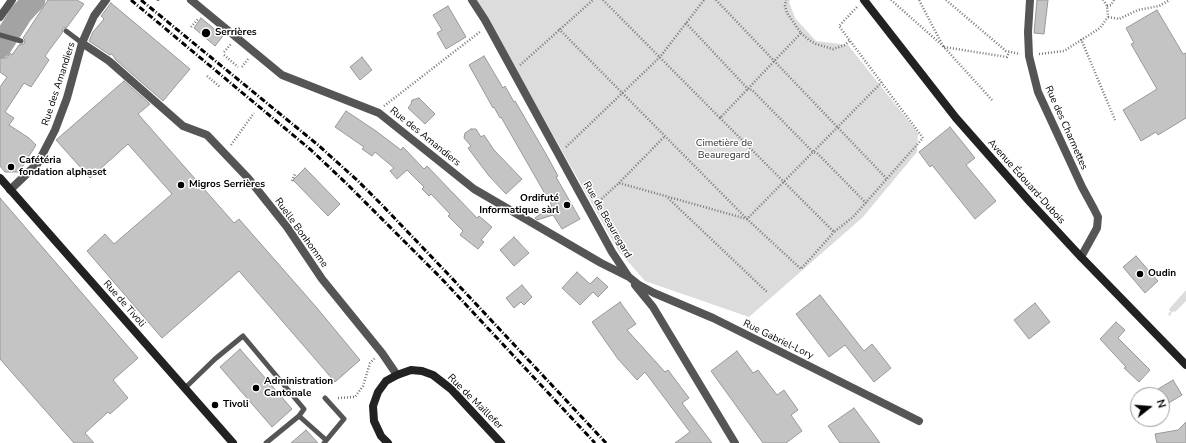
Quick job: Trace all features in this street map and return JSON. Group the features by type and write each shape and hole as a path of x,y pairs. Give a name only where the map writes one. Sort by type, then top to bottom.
{"street":[{"path":"0,17 12,0"},
{"name":"Rue des Amandiers","path":"10,190 38,163 55,130 67,98 82,43 94,16 106,0"},
{"name":"Rue des Amandiers","path":"191,0 282,75 379,113 474,189 601,263 629,277"},
{"name":"Rue de Beauregard","path":"472,0 488,26 612,252 629,277 653,307 735,443"},
{"name":"Rue des Charmettes","path":"1030,0 1028,32 1029,56 1038,92 1082,187 1098,217 1097,228 1081,257"},
{"name":"Avenue Édouard-Dubois","path":"861,3 956,118 1030,202 1186,366"},
{"name":"Ruelle Bonhomme","path":"82,43 108,61 183,126 207,135 248,178 287,227 322,279 382,353 397,375"},
{"name":"Rue de Tivoli","path":"0,178 233,443"},
{"name":"Rue Gabriel-Lory","path":"629,277 639,285 654,293 713,318 919,421"},
{"name":"Rue de Maillefer","path":"388,443 381,436 374,421 373,406 378,392 386,381 411,370 422,371 433,375 451,389 501,443"}],"lane":[{"path":"66,31 82,43"},
{"path":"0,35 21,41"},
{"path":"185,388 215,358 243,336 304,409 299,416 266,443"},
{"path":"299,416 325,441 344,419 324,398"}],"path":[{"path":"524,71 520,64 592,0"},
{"path":"603,0 834,232"},
{"path":"569,153 566,147 660,58 704,0"},
{"path":"716,0 887,179"},
{"path":"786,0 785,6 787,13 801,33 809,40 816,44 833,49 844,45 850,40"},
{"path":"891,0 943,46 992,100"},
{"path":"919,0 943,46"},
{"path":"1107,6 1111,5 1114,0"},
{"path":"1108,17 1119,19 1138,10 1159,6 1170,0"},
{"path":"560,29 664,137 747,219 801,269 834,232 853,217 923,138 839,26 861,3"},
{"path":"191,27 198,20"},
{"path":"686,23 748,89 752,90 866,203"},
{"path":"382,107 488,26"},
{"path":"720,118 801,33"},
{"path":"1081,39 1115,120"},
{"path":"943,46 1007,57 1009,52"},
{"path":"224,55 238,67"},
{"path":"242,67 250,57"},
{"path":"207,76 220,86"},
{"path":"747,219 882,82"},
{"path":"225,154 254,114"},
{"path":"597,203 620,183 664,137"},
{"path":"292,181 295,174"},
{"path":"620,183 747,219"},
{"path":"593,197 600,209"},
{"path":"667,197 768,293"},
{"path":"334,396 339,399 345,397 354,398 363,386 370,363"}],"green space":[{"name":"Cimetière de Beauregard","path":"477,0 790,0 789,2 795,18 816,41 848,45 918,133 917,152 863,217 749,317 645,281 618,250"},
{"path":"1186,290 1186,301 1175,312 1174,311 1171,313 1170,317 1168,313 1171,312 1169,310 1170,308"}],"building":[{"path":"48,0 77,0 84,4 67,27 63,28 62,33 45,56 49,60 31,87 24,83 5,112 14,118 9,125 29,138 36,145 19,172 5,172 0,166 0,87 7,77 0,72 0,58 7,58 10,53 12,55 19,45 24,44 25,40 23,38"},
{"path":"1037,0 1048,0 1044,34 1034,33"},
{"path":"111,3 190,69 163,101 116,60 112,54 110,55 89,41 93,32 104,19 101,16"},
{"path":"448,6 466,37 446,49 437,33 442,30 433,15"},
{"path":"1157,10 1183,54 1186,53 1186,118 1158,135 1156,132 1141,141 1123,110 1157,89 1131,44 1134,43 1126,28"},
{"path":"201,18 223,36 215,46 194,28"},
{"path":"484,56 503,88 505,86 514,102 515,101 546,154 558,176 556,177 580,219 562,229 553,215 537,220 535,218 552,206 469,65"},
{"path":"362,57 372,70 360,80 350,67"},
{"path":"124,81 150,104 138,114 234,223 239,219 317,308 360,360 335,382 239,271 162,338 87,251 105,234 114,244 172,194 128,144 90,178 56,140"},
{"path":"419,98 435,114 425,124 408,108 412,100"},
{"path":"346,111 401,150 403,147 424,169 427,166 477,218 479,216 492,227 481,240 484,242 478,249 460,235 463,231 448,216 450,214 431,194 429,196 422,189 424,187 407,170 397,179 390,171 394,168 375,152 372,156 362,149 364,147 335,127"},
{"path":"950,127 975,158 966,165 996,201 975,219 932,165 930,167 919,152"},
{"path":"471,129 476,129 481,137 484,135 494,150 522,179 506,194 489,176 468,148 471,146 464,138 465,133"},
{"path":"305,168 340,204 328,216 293,180"},
{"path":"0,198 138,358 113,380 128,398 110,414 108,412 85,433 94,443 74,443 0,359"},
{"path":"514,237 529,253 514,266 500,250"},
{"name":"Oudin","path":"1136,256 1158,281 1145,293 1123,267"},
{"path":"577,272 590,284 597,277 608,287 598,297 593,292 580,305 562,288"},
{"path":"522,285 532,297 524,305 521,302 514,308 506,298"},
{"path":"820,295 864,351 872,344 891,368 874,382 845,345 829,357 796,314"},
{"path":"620,302 636,324 627,330 665,372 668,370 689,398 682,403 712,443 675,443 690,432 645,372 637,380 618,359 592,322"},
{"path":"1035,303 1050,322 1029,339 1014,320"},
{"path":"1116,322 1125,330 1118,338 1150,370 1139,382 1124,368 1126,367 1100,339"},
{"name":"Administration Cantonale","path":"240,349 292,409 272,427 220,367"},
{"path":"737,351 753,373 758,370 777,395 784,390 798,410 791,415 802,431 786,443 763,443 711,371"},
{"path":"1173,380 1182,395 1170,402 1170,387 1161,387"},
{"path":"854,408 880,443 840,443 828,426"},
{"path":"1186,422 1186,443 1157,443 1155,434 1178,430"},
{"path":"306,430 318,443 291,443"}],"waterway":[{"path":"0,47 21,14 34,0"}],"railway":[{"path":"131,0 311,150 347,184 441,278 595,443"},
{"path":"141,0 318,145 357,180 447,273 606,443"}],"place":[{"name":"Serrières","path":"206,33"},
{"name":"Cafétéria fondation alphaset","path":"11,167"},
{"name":"Migros Serrières","path":"181,185"},
{"name":"Ordifuté Informatique sàrl","path":"567,205"},
{"name":"Oudin","path":"1140,274"},
{"name":"Administration Cantonale","path":"256,388"},
{"name":"Tivoli","path":"215,405"}]}
